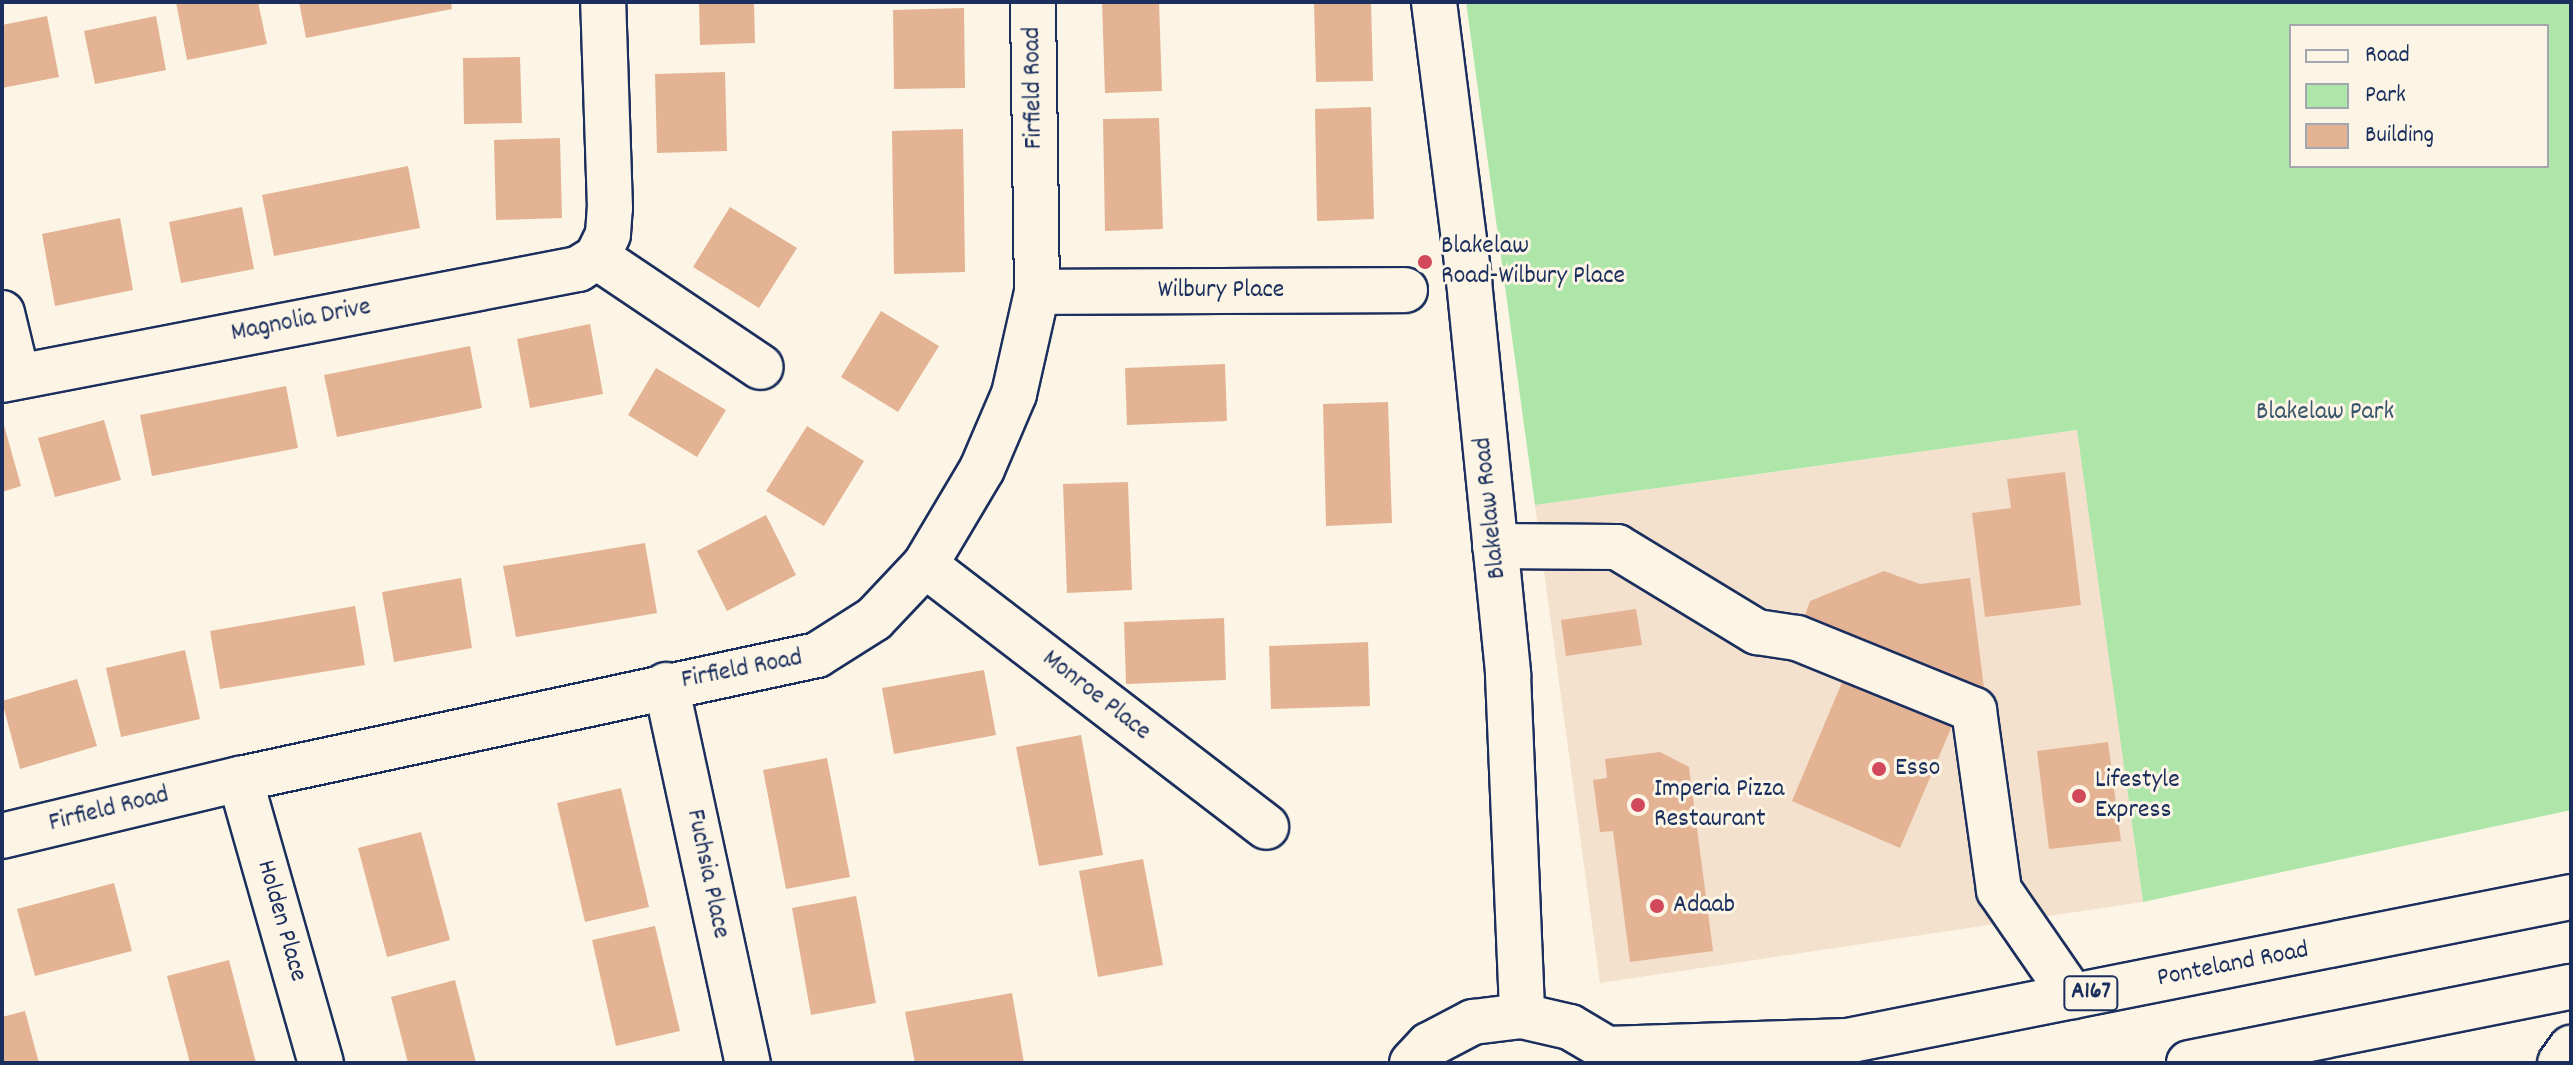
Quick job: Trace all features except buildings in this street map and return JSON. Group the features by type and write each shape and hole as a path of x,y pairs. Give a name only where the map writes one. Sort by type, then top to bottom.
{"main road":[{"path":"603,2 610,208 608,234 597,257 761,367"},
{"name":"Firfield Road","path":"2,836 240,779 817,655 874,619 925,565 982,469 1014,394 1037,292 1033,2"},
{"name":"Blakelaw Road","path":"1434,2 1508,675 1522,1016"},
{"name":"Magnolia Drive","path":"10,378 578,269 597,257"},
{"name":"Wilbury Place","path":"1037,292 1405,290"},
{"path":"2,313 10,378"},
{"path":"1495,546 1617,547 1757,632 1797,638 1974,710 1999,890 2072,996"},
{"name":"Monroe Place","path":"925,565 1266,827"},
{"name":"Fuchsia Place","path":"666,685 748,1063"},
{"name":"Holden Place","path":"240,779 321,1063"},
{"name":"Ponteland Road","path":"1412,1063 1429,1045 1473,1022 1522,1016 1570,1027 1613,1056 1847,1041 2571,897"},
{"path":"2189,1063 2571,987"},
{"path":"2560,1063 2571,1048"}],"shaded area":[{"path":"2078,430 2143,902 1600,983 1535,505"}],"green space":[{"name":"Blakelaw Park","path":"1466,2 2571,2 2571,810 2143,902 2077,430 1535,505"}],"place":[{"name":"Blakelaw Road-Wilbury Place","path":"1425,262"},
{"name":"Esso","path":"1879,769"},
{"name":"Lifestyle Express","path":"2079,796"},
{"name":"Imperia Pizza Restaurant","path":"1638,805"},
{"name":"Adaab","path":"1657,906"}]}
